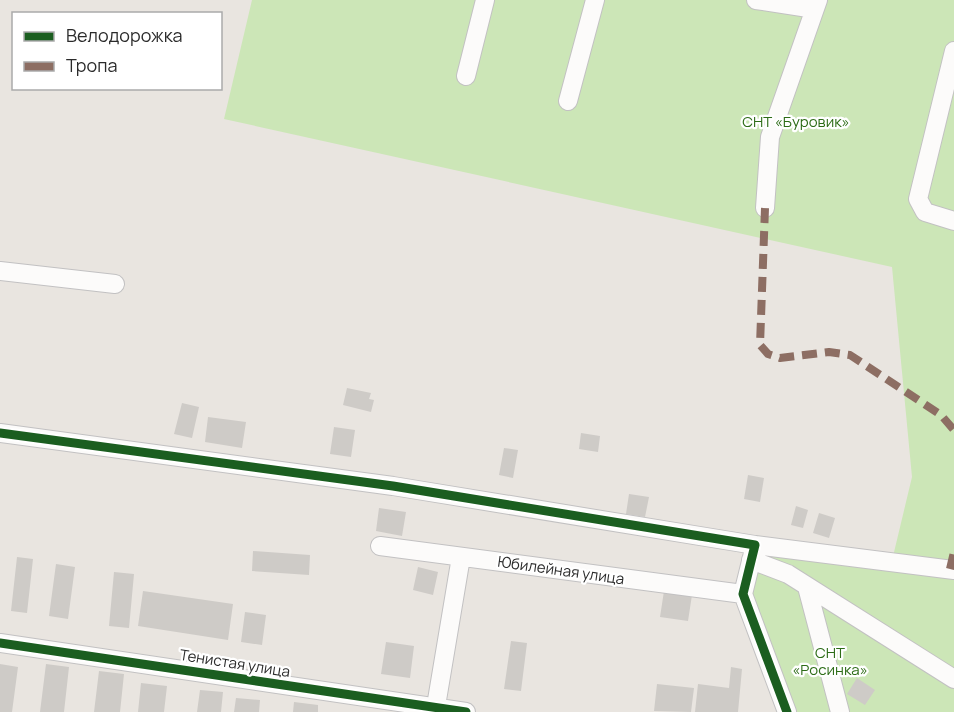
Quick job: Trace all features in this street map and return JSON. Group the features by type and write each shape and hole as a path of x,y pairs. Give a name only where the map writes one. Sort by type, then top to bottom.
{"street":[{"path":"466,76 485,0"},
{"path":"568,101 595,0"},
{"path":"756,0 817,5 770,137 765,208"},
{"path":"954,51 918,199 925,212 954,221"},
{"path":"0,271 115,284"},
{"path":"0,433 393,486 753,552 954,570"},
{"name":"Юбилейная улица","path":"380,546 743,594"},
{"path":"753,552 954,679"},
{"path":"753,552 743,594 787,712"},
{"path":"435,710 461,556"},
{"path":"807,587 840,712"},
{"name":"Тенистая улица","path":"0,643 435,710 466,712"}],"green space":[{"name":"СНТ «Буровик»","path":"252,0 954,0 954,712 795,712 746,595 755,570 767,562 771,549 890,569 912,477 892,267 224,119"}],"building":[{"path":"347,388 371,393 369,399 374,400 371,412 343,405"},
{"path":"182,403 199,407 192,438 174,434"},
{"path":"208,417 246,422 242,448 205,442"},
{"path":"334,427 355,430 351,457 330,454"},
{"path":"581,433 600,436 598,452 579,449"},
{"path":"504,448 518,450 513,478 499,475"},
{"path":"748,475 764,478 760,502 744,499"},
{"path":"629,494 649,497 645,517 626,514"},
{"path":"796,506 808,510 803,528 791,525"},
{"path":"379,508 406,512 402,536 376,531"},
{"path":"819,513 835,518 829,538 813,533"},
{"path":"253,551 310,555 309,575 252,571"},
{"path":"17,557 33,559 27,613 11,611"},
{"path":"56,564 75,567 68,619 49,616"},
{"path":"418,567 438,572 433,595 413,590"},
{"path":"114,572 134,574 129,628 109,626"},
{"path":"143,591 233,604 228,640 138,626"},
{"path":"664,591 692,595 688,621 660,617"},
{"path":"245,612 266,615 262,645 241,642"},
{"path":"511,641 527,643 521,691 504,689"},
{"path":"386,642 414,646 410,678 381,674"},
{"path":"0,664 18,667 12,712 0,712"},
{"path":"46,664 69,667 64,712 40,712"},
{"path":"731,667 742,669 738,712 695,712 698,684 729,688"},
{"path":"99,671 124,674 120,712 94,712"},
{"path":"857,678 875,690 865,705 847,694"},
{"path":"141,683 167,686 164,712 138,712"},
{"path":"657,684 694,688 691,712 654,711"},
{"path":"200,690 223,692 221,712 197,712"},
{"path":"236,698 260,700 259,712 234,712"},
{"path":"294,702 318,705 318,712 293,712"}],"marked path":[{"path":"765,208 760,345 768,354 780,358 829,352 850,355 941,415 954,430"},
{"path":"950,569 954,552"}],"cycle path":[{"path":"0,433 393,486 755,545 743,594 787,712"},
{"path":"0,643 466,712"}],"park label":[{"name":"СНТ «Росинка»","path":"830,660"}]}
